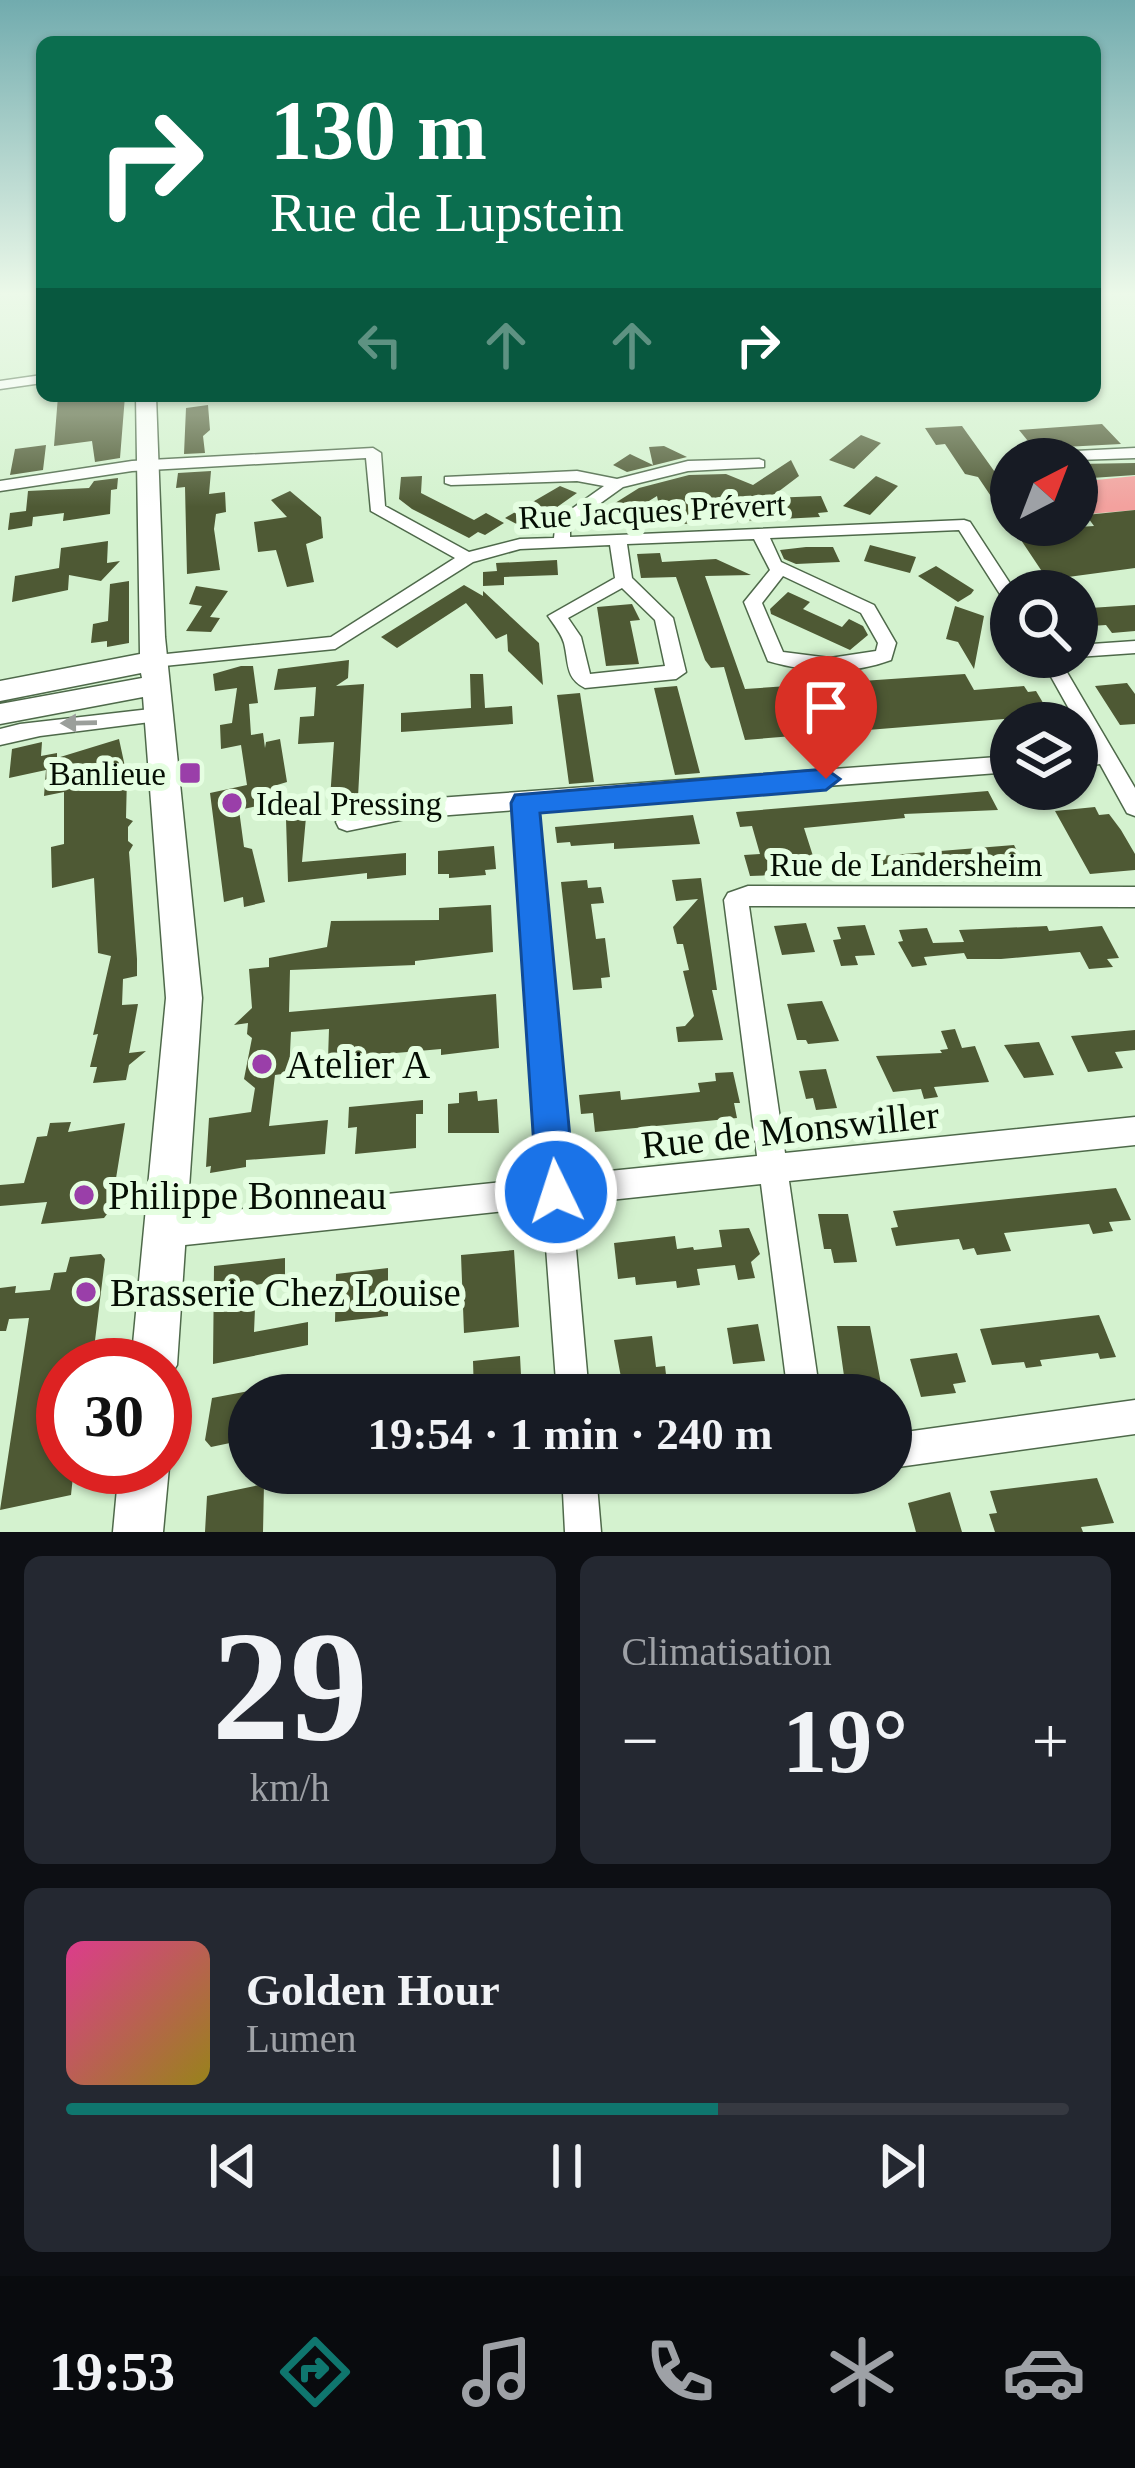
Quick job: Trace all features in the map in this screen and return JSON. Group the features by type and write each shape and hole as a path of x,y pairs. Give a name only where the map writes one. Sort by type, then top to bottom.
{"main road":[{"path":"146,402 156,687 184,998 156,1338"},
{"path":"0,691 156,687"},
{"path":"0,714 156,687"},
{"path":"138,1532 142,1494"}],"street":[{"path":"0,385 36,380"},
{"path":"0,486 147,466 373,453 377,508 467,558"},
{"path":"1098,455 1135,453"},
{"path":"562,542 562,523 617,484 688,466 759,464"},
{"path":"451,480 577,476 617,484"},
{"name":"Rue Jacques Prévert","path":"0,736 53,724 125,722 156,687 335,643 467,558 505,546 964,525 993,570"},
{"path":"760,536 770,560 780,568 868,609 888,650 872,660 798,662 775,656 753,602 780,568"},
{"path":"617,541 623,580 664,618 676,672 585,681 579,674 574,643 557,616 623,580"},
{"path":"1098,650 1135,647"},
{"path":"1060,678 1135,807"},
{"path":"1098,757 1103,756"},
{"path":"347,822 410,809 990,766"},
{"path":"525,803 571,1374"},
{"name":"Rue de Landersheim","path":"771,1170 734,910 740,897 1135,897"},
{"name":"Rue de Monswiller","path":"166,1232 1135,1131"},
{"path":"771,1170 801,1374"},
{"path":"912,1447 1135,1417"},
{"path":"580,1494 583,1532"}],"shaded area":[{"path":"1135,476 1135,510 1098,513 1098,480"}],"building":[{"path":"58,402 125,402 120,458 95,462 92,441 54,446"},
{"path":"208,405 205,453 184,454 186,408"},
{"path":"1102,424 1121,444 1098,445 1098,438 1026,438 1019,430"},
{"path":"962,426 990,465 990,495 978,477 965,474 945,444 936,445 925,428"},
{"path":"861,435 881,443 854,469 829,460"},
{"path":"46,445 43,470 10,475 15,449"},
{"path":"664,446 687,457 627,472 613,465 630,454 653,465 649,447"},
{"path":"791,460 799,476 770,498 821,496 828,512 818,513 820,517 663,525 657,496 605,528 588,520 639,488 689,475 726,474 753,485"},
{"path":"1135,463 1135,475 1098,478 1098,464"},
{"path":"211,471 209,494 225,492 226,512 216,514 214,529 220,570 187,574 185,487 176,488 178,473"},
{"path":"422,476 421,493 474,520 486,513 504,523 469,538 412,509 399,499 401,477"},
{"path":"876,476 898,486 870,515 843,506"},
{"path":"118,478 117,489 111,490 110,514 63,521 64,513 33,517 32,526 8,530 10,513 26,511 28,491 89,488 94,481"},
{"path":"560,486 577,493 526,529 505,518"},
{"path":"290,491 321,517 323,538 306,544 314,582 287,587 276,550 258,552 254,522 287,517 271,500"},
{"path":"1135,510 1135,568 1098,573 1041,570 1025,546 1098,546 1098,514"},
{"path":"108,541 107,563 120,561 101,581 69,575 68,590 12,602 15,576 59,568 61,548"},
{"path":"870,545 916,557 910,573 864,561"},
{"path":"833,547 840,562 796,564 784,559 780,550"},
{"path":"660,553 662,562 716,559 751,575 705,576 745,689 965,674 974,690 1024,686 1028,692 1036,691 1043,702 990,702 990,720 745,740 724,667 711,668 705,660 676,577 641,578 637,554"},
{"path":"557,560 558,575 504,577 504,585 483,586 483,572 497,571 496,563"},
{"path":"936,566 974,590 958,602 918,576"},
{"path":"129,581 129,643 107,647 107,641 91,643 93,624 108,621 110,584"},
{"path":"464,585 483,596 483,591 539,643 543,685 508,651 507,634 496,639 466,603 397,648 381,637"},
{"path":"196,586 228,591 210,617 220,618 211,632 186,631 202,606 189,604"},
{"path":"788,592 810,602 803,609 842,627 849,619 863,626 868,635 850,650 771,614 770,609"},
{"path":"632,604 640,620 630,621 639,664 606,666 597,607"},
{"path":"1135,605 1135,631 1112,633 1106,625 1098,626 1098,607"},
{"path":"955,606 984,616 974,669 958,642 946,639"},
{"path":"349,660 348,678 336,686 364,684 358,797 330,799 334,742 298,744 300,717 314,716 316,687 274,690 278,669"},
{"path":"253,666 258,703 249,704 251,735 263,733 265,748 266,742 280,739 287,782 277,785 280,801 239,810 244,847 252,849 265,902 244,907 243,897 224,902 210,793 247,785 241,745 221,749 220,725 232,723 237,688 215,691 213,674"},
{"path":"470,674 483,674 485,708 512,706 513,724 401,732 401,713 471,708"},
{"path":"1127,683 1135,694 1135,724 1120,725 1095,686"},
{"path":"677,686 700,773 675,775 654,688"},
{"path":"580,693 594,782 569,784 557,695"},
{"path":"119,739 127,776 126,818 133,821 128,841 133,845 129,852 137,959 137,976 123,979 122,1005 138,1004 129,1053 146,1051 129,1065 126,1080 93,1083 97,1067 90,1067 98,1034 93,1035 111,956 98,953 94,878 52,888 51,847 64,844 64,792 44,796 46,770 9,778 12,749 42,742 41,756 57,753 57,758"},
{"path":"988,791 990,810 998,810 904,814 905,818 804,828 813,856 821,855 827,872 750,876 744,855 760,854 752,826 740,827 736,812"},
{"path":"1055,811 1109,814 1135,854 1135,870 1090,874"},
{"path":"693,815 700,844 614,849 614,843 557,843 555,827"},
{"path":"306,817 302,862 406,853 406,875 367,879 367,873 288,882 286,819"},
{"path":"1014,845 1028,873 872,872 867,857"},
{"path":"494,846 496,869 485,870 486,875 449,878 449,874 438,874 438,851"},
{"path":"701,878 717,990 712,990 723,1040 678,1042 676,1027 685,1026 694,1016 683,971 689,970 683,944 677,944 673,927 698,899 676,901 672,880"},
{"path":"587,880 588,888 601,887 604,903 591,904 596,939 605,938 610,977 601,978 602,988 573,990 561,882"},
{"path":"491,905 493,952 415,961 415,965 290,970 289,1012 496,994 499,1048 328,1059 329,1029 291,1032 289,1073 275,1075 269,1126 328,1120 325,1154 246,1160 246,1167 210,1173 211,1166 206,1167 209,1118 251,1112 255,1088 244,1079 252,1038 247,1034 248,1023 234,1025 252,1008 249,969 269,967 269,958 327,947 331,921 439,920 439,908"},
{"path":"806,923 815,952 782,955 774,926"},
{"path":"865,925 875,955 855,956 858,965 841,966 833,940 841,939 837,927"},
{"path":"1047,926 1049,931 1102,926 1119,958 1107,959 1113,967 1089,969 1080,952 1001,959 967,959 964,953 924,957 927,965 912,967 898,942 903,941 899,930 927,928 933,943 964,942 959,930"},
{"path":"822,1001 839,1041 808,1044 797,1040 787,1004"},
{"path":"955,1029 962,1048 975,1046 989,1082 934,1087 938,1097 924,1099 921,1089 893,1092 876,1056 942,1053 940,1050 948,1049 941,1031"},
{"path":"1135,1030 1135,1050 1115,1052 1123,1068 1088,1072 1071,1036"},
{"path":"1039,1042 1054,1075 1024,1078 1004,1045"},
{"path":"826,1069 837,1108 816,1110 813,1098 806,1099 799,1071"},
{"path":"733,1072 740,1103 734,1103 737,1118 595,1132 593,1113 581,1114 579,1095 620,1091 621,1100 700,1092 698,1083 716,1081 715,1073"},
{"path":"477,1091 478,1101 497,1099 499,1133 448,1133 448,1104 459,1103 459,1093"},
{"path":"423,1100 423,1114 416,1114 416,1148 355,1154 357,1127 348,1128 349,1107"},
{"path":"71,1122 68,1132 125,1123 111,1209 104,1218 41,1224 47,1202 0,1206 0,1185 24,1183 37,1137 47,1136 50,1123"},
{"path":"1116,1188 1131,1220 1109,1222 1113,1231 1093,1234 1089,1224 1004,1233 1011,1251 977,1255 974,1248 963,1250 959,1239 896,1246 891,1228 898,1227 893,1211"},
{"path":"818,1214 848,1214 857,1262 834,1263 831,1249 824,1249"},
{"path":"749,1228 760,1254 751,1262 755,1278 738,1280 735,1265 697,1269 700,1285 677,1288 676,1281 636,1285 635,1277 618,1279 614,1243 675,1236 677,1249 722,1247 719,1230"},
{"path":"514,1250 519,1327 464,1333 461,1255"},
{"path":"101,1254 105,1259 95,1338 36,1338 36,1494 71,1495 0,1510 29,1318 9,1319 6,1331 0,1331 0,1288 16,1286 15,1293 50,1290 54,1273 66,1272 70,1257"},
{"path":"285,1258 285,1279 256,1285 254,1332 308,1322 308,1345 213,1364 214,1266"},
{"path":"388,1268 388,1316 335,1322 336,1274"},
{"path":"1099,1315 1116,1357 1100,1359 1098,1353 1040,1360 1042,1366 1026,1368 1024,1362 992,1365 980,1329"},
{"path":"758,1324 765,1361 733,1364 727,1328"},
{"path":"837,1326 870,1326 879,1374 844,1374"},
{"path":"652,1336 656,1367 665,1366 666,1374 620,1374 614,1340"},
{"path":"957,1353 966,1382 953,1384 956,1393 921,1397 910,1359"},
{"path":"520,1356 521,1374 473,1374 473,1361"},
{"path":"228,1395 228,1443 211,1447 205,1440 212,1398"},
{"path":"1097,1478 1114,1523 1081,1527 1083,1532 995,1532 989,1514 997,1513 990,1491"},
{"path":"228,1492 264,1494 263,1532 205,1532 207,1496"},
{"path":"950,1492 962,1532 916,1532 908,1503"}],"place":[{"name":"Banlieue","path":"190,773"},
{"name":"Ideal Pressing","path":"232,803"},
{"name":"Atelier A","path":"262,1064"},
{"name":"Philippe Bonneau","path":"84,1195"},
{"name":"Brasserie Chez Louise","path":"86,1292"}],"route":[{"path":"556,1192 525,803 826,779"}]}
